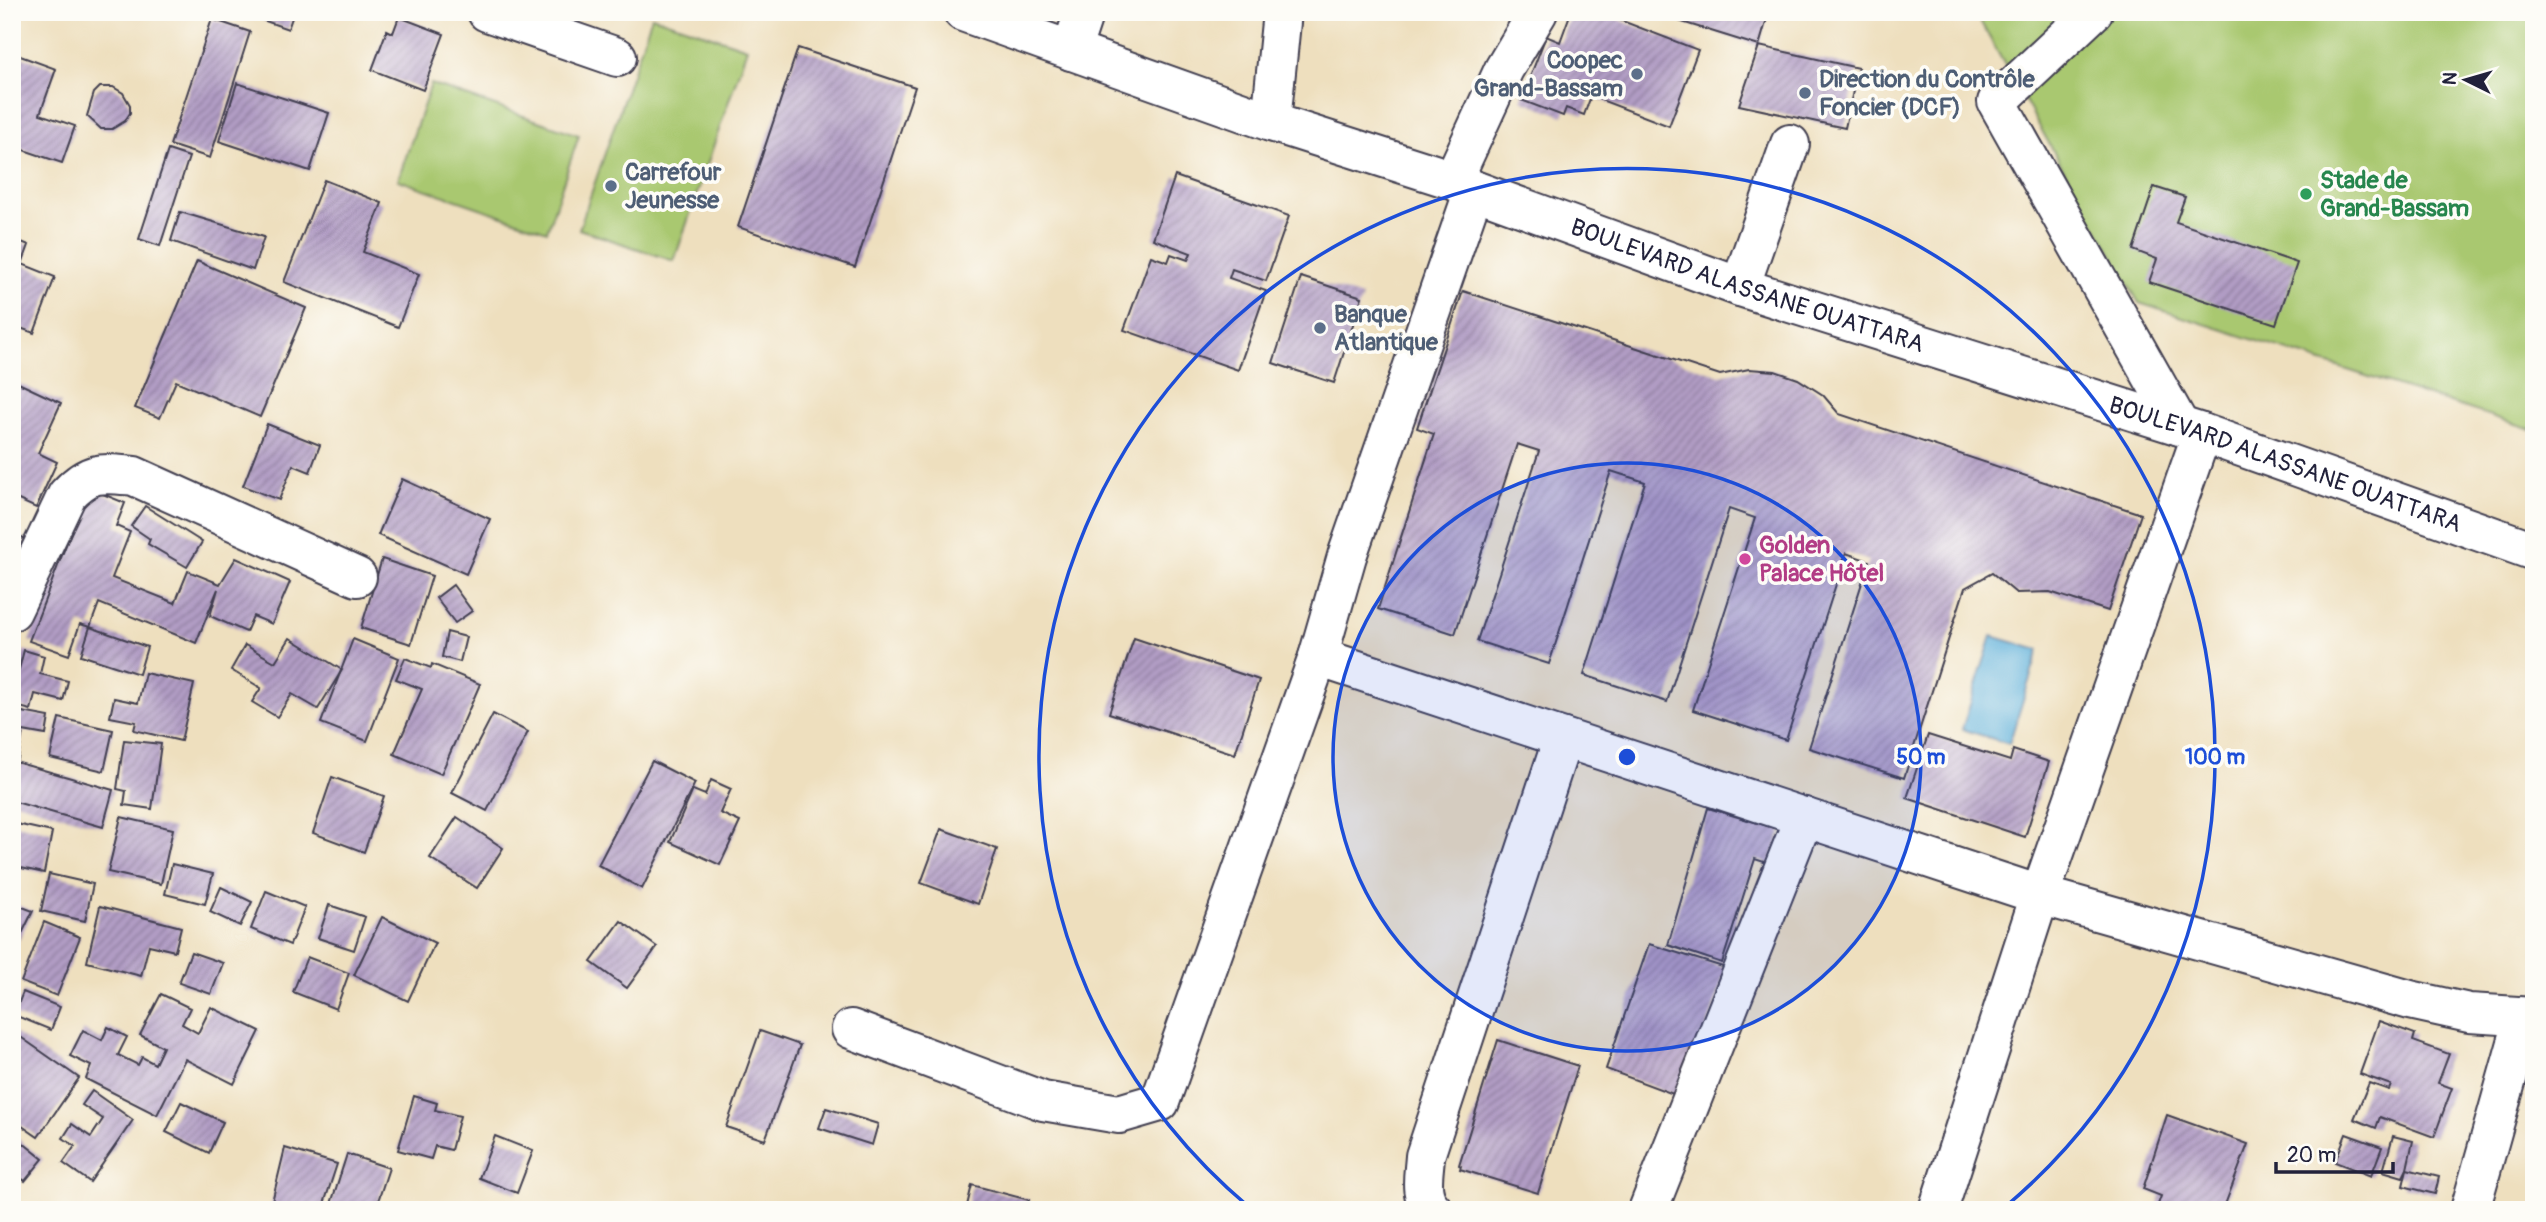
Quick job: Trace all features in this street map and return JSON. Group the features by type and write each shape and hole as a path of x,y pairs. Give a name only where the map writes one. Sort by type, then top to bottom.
{"street":[{"path":"487,12 617,57"},
{"name":"BOULEVARD ALASSANE OUATTARA","path":"963,12 1271,122 1464,185 1740,286 2191,429 2534,551"},
{"path":"1070,51 1084,12"},
{"path":"1271,122 1282,12"},
{"path":"851,1029 1043,1101 1119,1115 1160,1102 1318,657 1347,556 1464,185 1504,69 1538,12"},
{"path":"1938,1210 2191,429 1997,102 2093,12"},
{"path":"1740,286 1790,144"},
{"path":"12,611 67,495 81,480 99,473 134,476 357,577"},
{"path":"1318,657 2040,895 2410,1000 2469,1013 2529,1017 2470,1210"},
{"path":"1433,1210 1428,1205 1422,1189 1425,1156 1563,738"},
{"path":"1648,1210 1804,817"}],"green space":[{"name":"Stade de Grand-Bassam","path":"1975,12 2534,12 2534,430 2139,303"},
{"path":"652,16 747,48 674,261 579,229"},
{"path":"431,84 579,135 547,231 398,180"}],"water":[{"path":"1992,636 2039,650 2009,744 1962,729"}],"building":[{"path":"240,12 294,12 288,29"},
{"path":"1571,12 1599,12 1698,50 1669,126 1591,96 1584,115 1566,108 1563,116 1521,100 1546,36 1560,42"},
{"path":"1650,12 1769,12 1759,46"},
{"path":"399,17 444,34 423,90 372,70 387,30 393,33"},
{"path":"212,19 250,32 210,158 170,145"},
{"path":"1759,46 1858,68 1845,128 1739,105"},
{"path":"798,48 915,87 855,267 738,227"},
{"path":"12,53 56,69 40,114 75,126 62,163 12,146"},
{"path":"237,83 329,113 310,171 219,141"},
{"path":"100,87 113,87 123,93 130,105 130,113 125,121 112,129 101,129 87,116 94,93"},
{"path":"168,150 189,157 160,246 139,239"},
{"path":"1175,176 1289,216 1266,281 1232,269 1229,278 1266,291 1238,370 1124,330 1151,256 1168,262 1171,254 1188,260 1191,253 1153,239"},
{"path":"324,180 382,203 363,252 419,274 398,327 284,282"},
{"path":"2154,187 2185,197 2176,222 2297,263 2276,324 2149,282 2157,259 2133,250"},
{"path":"180,212 264,237 253,270 171,241"},
{"path":"14,239 29,245 22,264 55,277 34,333 12,325"},
{"path":"197,261 306,308 260,417 176,381 160,418 135,408"},
{"path":"1301,277 1362,297 1334,383 1273,363"},
{"path":"1463,291 1720,375 1749,369 1775,371 1798,379 1823,395 1839,414 2141,514 2108,611 2050,592 2016,593 1992,573 1965,588 1904,778 1809,748 1869,561 1846,553 1786,740 1693,710 1755,518 1729,509 1667,702 1584,675 1645,482 1611,471 1549,664 1477,641 1539,451 1517,444 1455,634 1378,609 1434,434 1417,428"},
{"path":"12,380 61,403 38,453 57,462 36,508 12,497"},
{"path":"267,424 320,445 310,472 293,465 279,500 243,486"},
{"path":"402,479 490,519 466,574 378,535"},
{"path":"88,488 125,503 116,526 130,532 112,578 175,603 188,571 220,584 236,558 290,582 272,624 253,616 246,632 210,616 218,589 196,643 99,603 90,627 80,624 69,655 29,641"},
{"path":"145,506 202,542 187,567 148,544 150,539 131,526"},
{"path":"12,533 24,538 12,568"},
{"path":"382,559 432,576 411,644 361,628"},
{"path":"453,585 472,611 455,623 436,598"},
{"path":"90,627 147,647 139,674 81,655"},
{"path":"447,632 466,637 460,662 442,657"},
{"path":"290,638 342,670 318,709 292,694 277,717 252,702 261,688 231,670 245,645 275,662"},
{"path":"1134,638 1259,680 1235,754 1109,713"},
{"path":"353,639 399,658 367,741 321,723"},
{"path":"24,650 44,656 40,674 68,681 63,701 35,694 31,710 12,705"},
{"path":"405,658 431,668 432,664 480,684 441,774 394,754 422,689 396,679"},
{"path":"145,673 194,684 181,741 134,730 136,722 110,717 114,698 138,703"},
{"path":"17,711 49,717 46,735 23,731 18,759 12,757 12,735"},
{"path":"493,714 528,732 487,811 452,793"},
{"path":"59,718 113,730 104,771 50,758"},
{"path":"1928,735 2010,761 2013,750 2049,762 2025,837 1907,798"},
{"path":"124,740 161,744 152,809 124,805 126,791 117,789"},
{"path":"12,761 113,790 103,827 12,801"},
{"path":"652,761 695,783 642,889 598,865"},
{"path":"332,777 384,796 364,852 313,833"},
{"path":"711,780 731,789 720,813 740,822 720,865 670,842 693,790 705,795"},
{"path":"1708,808 1781,830 1770,864 1755,859 1722,963 1668,945"},
{"path":"121,817 173,829 161,884 108,872"},
{"path":"457,817 503,848 477,888 430,858"},
{"path":"12,823 52,832 44,873 12,866"},
{"path":"941,829 997,849 978,904 921,883"},
{"path":"172,864 213,874 205,904 165,894"},
{"path":"49,874 93,884 85,921 41,911"},
{"path":"221,887 252,902 240,926 210,912"},
{"path":"266,891 305,907 290,945 251,929"},
{"path":"12,903 33,911 12,954"},
{"path":"329,905 365,917 354,950 318,938"},
{"path":"100,906 181,927 175,951 149,945 141,976 87,962"},
{"path":"382,917 435,943 408,1001 354,975"},
{"path":"621,921 657,947 627,988 591,962"},
{"path":"44,922 80,937 57,996 21,982"},
{"path":"1649,944 1726,968 1684,1098 1606,1069"},
{"path":"191,952 223,963 211,994 179,983"},
{"path":"307,957 349,973 336,1009 293,992"},
{"path":"23,992 60,1007 51,1030 14,1015"},
{"path":"161,994 190,1008 182,1024 198,1033 211,1007 260,1031 234,1084 185,1059 157,1115 86,1079 91,1066 70,1056 83,1030 102,1040 108,1027 127,1037 118,1055 138,1065 142,1057 155,1064 163,1047 140,1035"},
{"path":"2379,1021 2415,1034 2413,1041 2449,1054 2438,1083 2452,1088 2434,1137 2380,1117 2376,1128 2354,1119 2369,1083 2389,1090 2391,1085 2360,1074"},
{"path":"12,1031 79,1078 38,1137 12,1119"},
{"path":"760,1031 800,1045 765,1140 726,1127"},
{"path":"1498,1040 1578,1066 1538,1193 1460,1169"},
{"path":"92,1091 133,1120 90,1182 63,1163 75,1146 63,1138 72,1124 91,1137 103,1119 82,1105"},
{"path":"414,1096 437,1103 435,1110 460,1116 451,1150 435,1146 431,1159 398,1150"},
{"path":"181,1102 223,1122 209,1153 166,1132"},
{"path":"826,1108 878,1124 872,1145 819,1128"},
{"path":"2167,1115 2248,1144 2223,1210 2156,1210 2161,1196 2143,1189"},
{"path":"12,1134 43,1159 25,1181 12,1171"},
{"path":"2346,1134 2382,1147 2371,1176 2335,1162"},
{"path":"495,1136 533,1151 517,1193 479,1178"},
{"path":"2393,1136 2413,1141 2403,1177 2383,1171"},
{"path":"285,1148 337,1164 322,1210 270,1210"},
{"path":"347,1154 389,1168 375,1210 329,1210"},
{"path":"2407,1169 2439,1177 2435,1194 2403,1186"},
{"path":"972,1185 1029,1200 1026,1210 966,1210"}],"place":[{"name":"Coopec Grand-Bassam","path":"1637,74"},
{"name":"Direction du Contrôle Foncier (DCF)","path":"1805,93"},
{"name":"Carrefour Jeunesse","path":"611,186"},
{"name":"Stade de Grand-Bassam","path":"2306,194"},
{"name":"Banque Atlantique","path":"1320,328"},
{"name":"Golden Palace Hôtel","path":"1745,559"}]}
